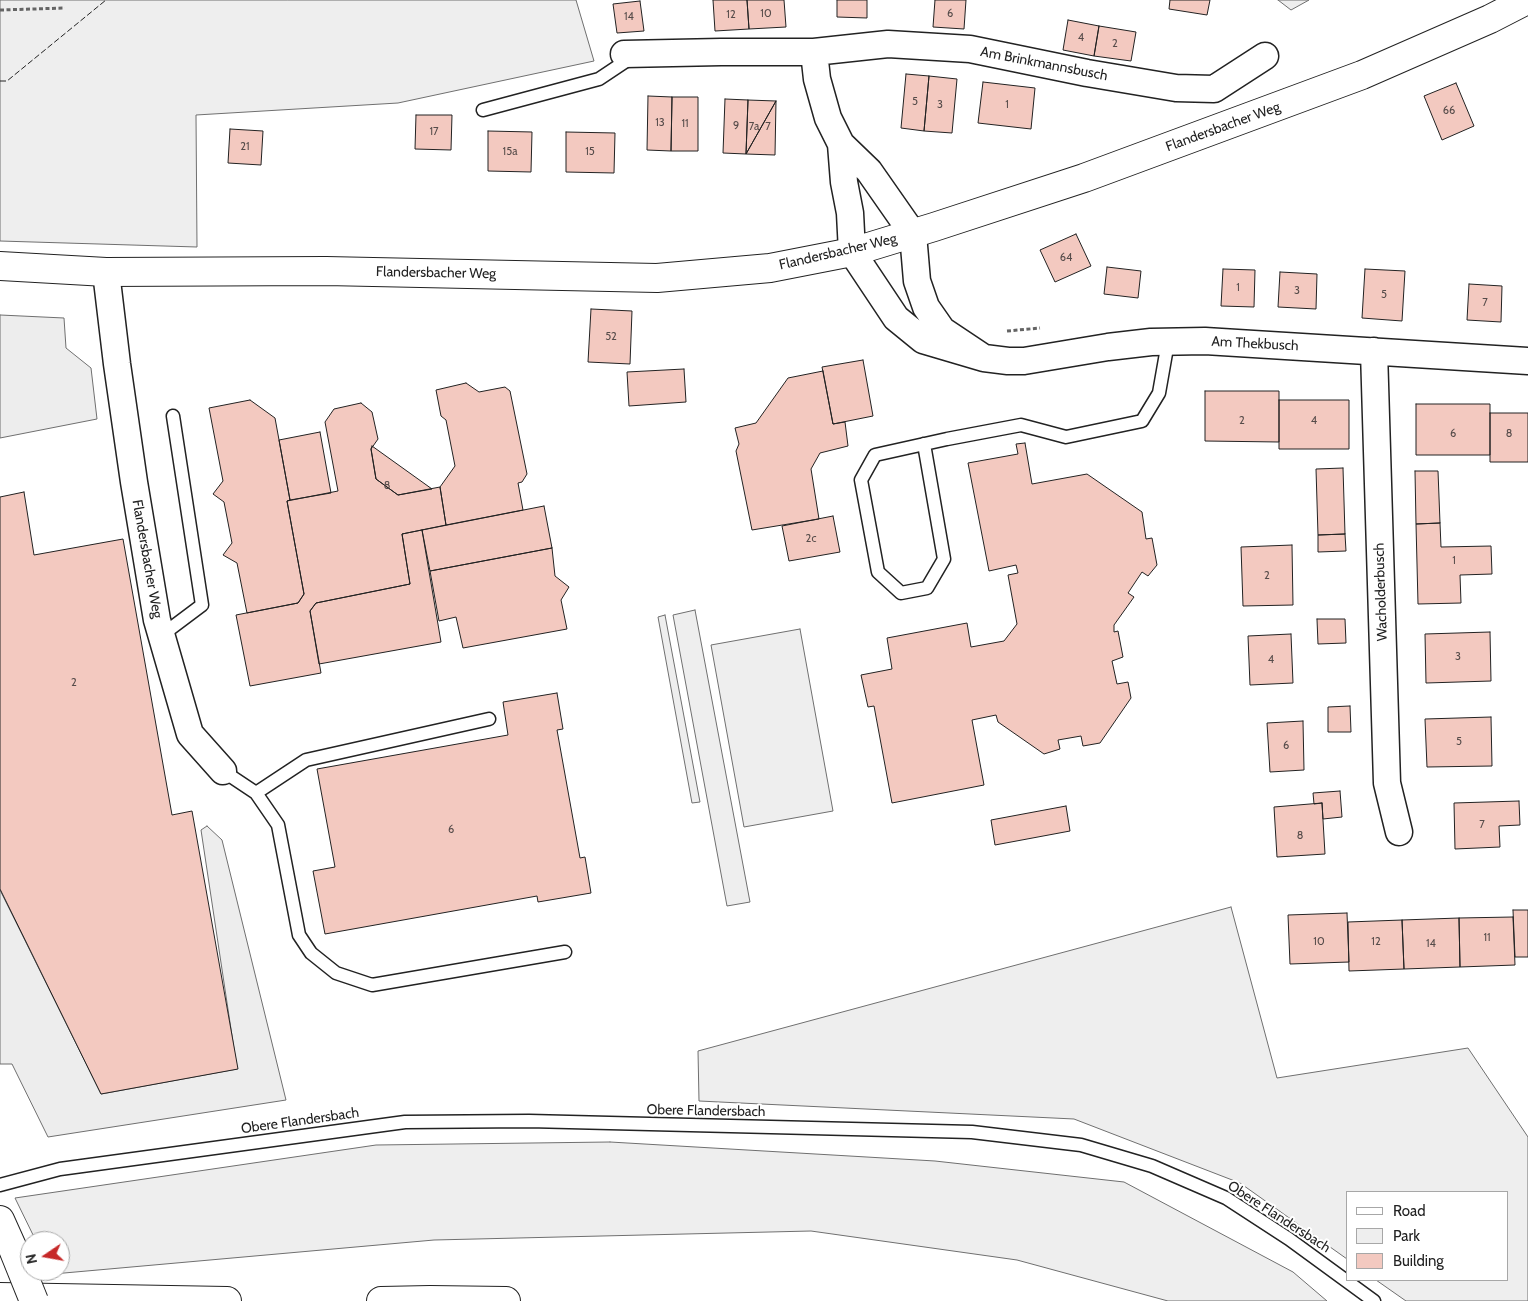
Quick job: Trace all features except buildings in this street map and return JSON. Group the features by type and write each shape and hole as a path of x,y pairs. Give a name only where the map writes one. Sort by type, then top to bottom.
{"main road":[{"name":"Flandersbacher Weg","path":"0,266 106,272 326,271 657,278 770,268 852,252 1084,178 1362,76 1528,0"},
{"path":"0,1220 34,1301"},
{"path":"0,1297 228,1301"},
{"path":"381,1301 506,1301"}],"street":[{"name":"Am Brinkmannsbusch","path":"630,54 814,52 888,44 970,49 1096,75 1176,88 1214,89 1265,56"},
{"path":"814,52 816,79 828,118 841,144 869,171 913,234"},
{"path":"841,144 844,182 850,213 852,252"},
{"name":"Am Thekbusch","path":"913,234 917,281 926,307 942,330 984,358"},
{"name":"Am Thekbusch","path":"852,252 896,318 923,340 984,358 1024,361 1108,347 1205,341 1528,361"},
{"name":"Flandersbacher Weg","path":"106,272 134,482 157,620 190,734 223,771"},
{"name":"Wacholderbusch","path":"1374,351 1387,783 1399,832"}],"lane":[{"path":"483,110 599,79 630,54"},
{"path":"924,444 944,559 927,588 901,593 878,572 861,480 875,456 924,444 1021,425 1066,437 1142,421 1159,393 1168,342"},
{"path":"162,635 202,605 173,416"},
{"path":"256,793 306,760 489,719"},
{"path":"223,771 256,793 278,825 299,936 311,953 336,973 372,985 566,952"},
{"name":"Obere Flandersbach","path":"0,1185 60,1169 405,1122 529,1121 972,1132 1081,1145 1152,1166 1226,1198 1289,1239 1346,1281"},
{"name":"Obere Flandersbach","path":"1347,1281 1374,1301"}],"path":[{"path":"0,10 65,8"},
{"path":"1005,331 1047,327"}],"green space":[{"path":"0,0 576,0 594,61 398,103 196,115 197,247 0,241"},
{"path":"1278,0 1309,0 1291,10"},
{"path":"695,610 750,902 727,906 673,615"},
{"path":"665,615 700,802 692,803 658,617"},
{"path":"800,629 833,811 744,827 711,645"},
{"path":"1231,907 1277,1078 1468,1048 1528,1137 1528,1301 1406,1301 1377,1281 1508,1281 1508,1191 1346,1191 1346,1258 1240,1183 1074,1119 699,1101 698,1051"},
{"path":"610,1142 935,1161 1124,1182 1293,1272 1327,1301 1168,1301 1017,1260 811,1231 434,1240 70,1272 70,1231 31,1231 15,1198 376,1145"}],"shaded area":[{"path":"0,315 64,318 66,348 91,368 97,419 0,438"},
{"path":"207,826 222,840 286,1100 48,1137 12,1064 0,1064 0,890 101,1094 237,1069 201,830"}],"fence":[{"path":"0,81 7,81 106,0"}]}
